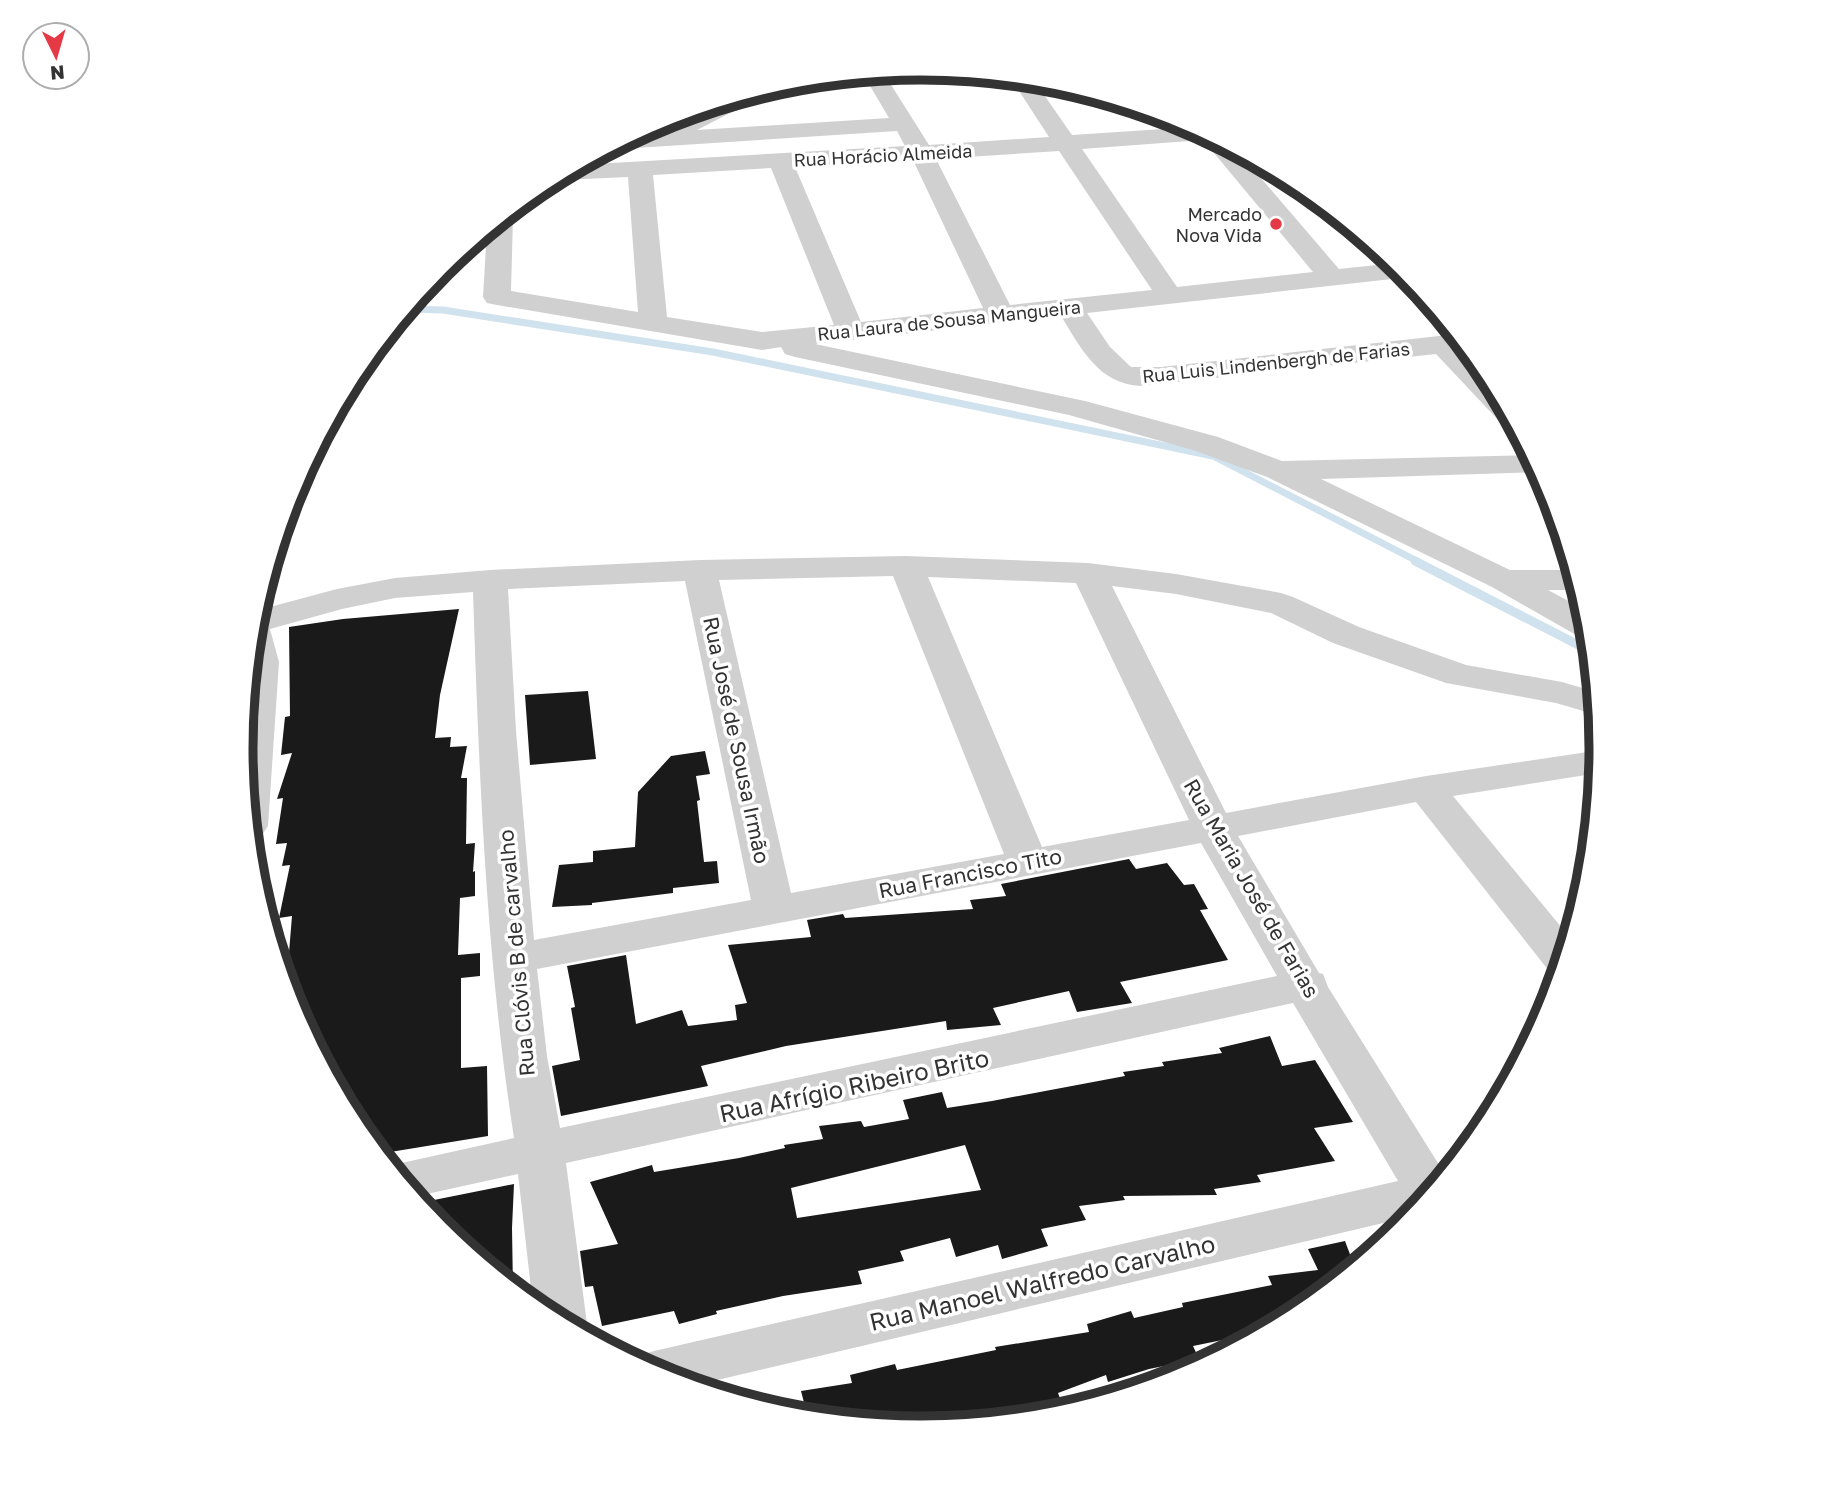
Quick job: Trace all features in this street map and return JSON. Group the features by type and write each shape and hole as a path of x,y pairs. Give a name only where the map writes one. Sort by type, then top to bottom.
{"street":[{"path":"878,82 901,124 921,152 1000,314"},
{"path":"1029,89 1170,296"},
{"path":"661,140 709,115"},
{"path":"644,141 901,124"},
{"name":"Rua Horácio Almeida","path":"584,172 1185,135"},
{"path":"1229,156 1332,278"},
{"path":"780,161 850,330"},
{"path":"640,169 653,322"},
{"name":"Rua Laura de Sousa Mangueira","path":"500,231 497,296 762,341 1388,272"},
{"name":"Rua Luis Lindenbergh de Farias","path":"1068,307 1108,362 1119,373 1130,377 1161,376 1452,343"},
{"path":"762,341 1119,418 1207,443 1278,470 1504,580 1576,620"},
{"path":"1278,470 1525,464"},
{"path":"906,566 1028,863"},
{"path":"266,619 337,599 395,588 491,580 700,570 906,566 1088,573 1176,584 1281,604 1346,635 1459,675 1562,694 1588,702"},
{"name":"Rua José de Sousa Irmão","path":"700,570 774,910"},
{"name":"Rua Maria José de Farias","path":"1088,573 1213,828 1261,914 1307,985 1425,1186"},
{"name":"Rua Clóvis B de carvalho","path":"491,580 497,731 514,958 524,1056 540,1151 559,1310"},
{"path":"1504,580 1567,580"},
{"path":"253,760 260,657"},
{"name":"Rua Francisco Tito","path":"514,958 1426,789 1589,763"},
{"path":"1426,789 1557,952"},
{"name":"Rua Afrígio Ribeiro Brito","path":"411,1179 721,1114 1307,985"},
{"name":"Rua Manoel Walfredo Carvalho","path":"672,1369 1415,1197"}],"building":[{"path":"459,609 440,695 435,738 451,737 450,747 467,746 461,778 467,778 466,844 475,843 475,896 460,898 458,955 480,953 480,976 461,978 461,1068 487,1066 488,1136 389,1152 342,1082 322,1044 288,963 292,916 279,918 290,865 282,866 287,843 276,844 283,798 277,799 292,753 281,755 285,717 290,716 289,627 343,619"},
{"path":"588,691 596,759 530,765 525,695"},
{"path":"705,751 710,774 696,776 700,800 697,801 704,862 717,861 719,883 673,888 673,893 592,905 552,907 559,865 593,862 593,851 635,847 638,792 671,756"},
{"path":"1129,859 1136,869 1167,863 1184,885 1194,884 1208,909 1200,910 1228,960 1120,982 1132,1003 1077,1012 1069,991 993,1008 1001,1025 947,1030 946,1021 786,1046 701,1066 708,1086 561,1116 552,1066 580,1060 571,1008 575,1007 567,966 626,955 636,1024 682,1010 688,1026 737,1020 735,1005 747,1003 728,945 811,937 807,920 843,914 845,918 973,909 970,900 1006,896 1001,884"},
{"path":"1270,1036 1282,1066 1315,1060 1353,1122 1314,1128 1335,1161 1257,1175 1261,1182 1214,1189 1217,1195 1123,1196 1125,1200 1079,1206 1086,1220 1041,1229 1048,1246 1002,1259 998,1245 956,1257 950,1238 900,1251 904,1261 858,1271 862,1284 783,1296 716,1311 717,1314 679,1324 674,1311 602,1326 593,1286 585,1287 580,1251 618,1244 590,1182 652,1165 654,1172 739,1158 785,1148 784,1145 823,1139 819,1126 861,1121 864,1127 909,1119 903,1100 942,1092 947,1108 992,1101 1125,1076 1123,1072 1164,1066 1162,1062 1222,1053 1219,1048","holes":["965,1145 981,1190 797,1218 791,1188"]},
{"path":"514,1184 513,1277 481,1251 430,1201"},
{"path":"1345,1241 1352,1259 1292,1304 1255,1327 1239,1331 1241,1334 1236,1337 1193,1346 1198,1356 1108,1382 1106,1375 1058,1393 1061,1402 1008,1411 921,1416 877,1415 805,1406 801,1391 852,1383 850,1375 895,1364 897,1370 996,1350 995,1347 1089,1332 1087,1324 1131,1311 1134,1318 1183,1307 1182,1303 1272,1285 1268,1276 1318,1270 1308,1249"}],"waterway":[{"path":"418,309 443,310 713,352 1213,456 1419,562"},
{"path":"1415,561 1581,646"}],"place":[{"name":"Mercado Nova Vida","path":"1276,224"}]}
